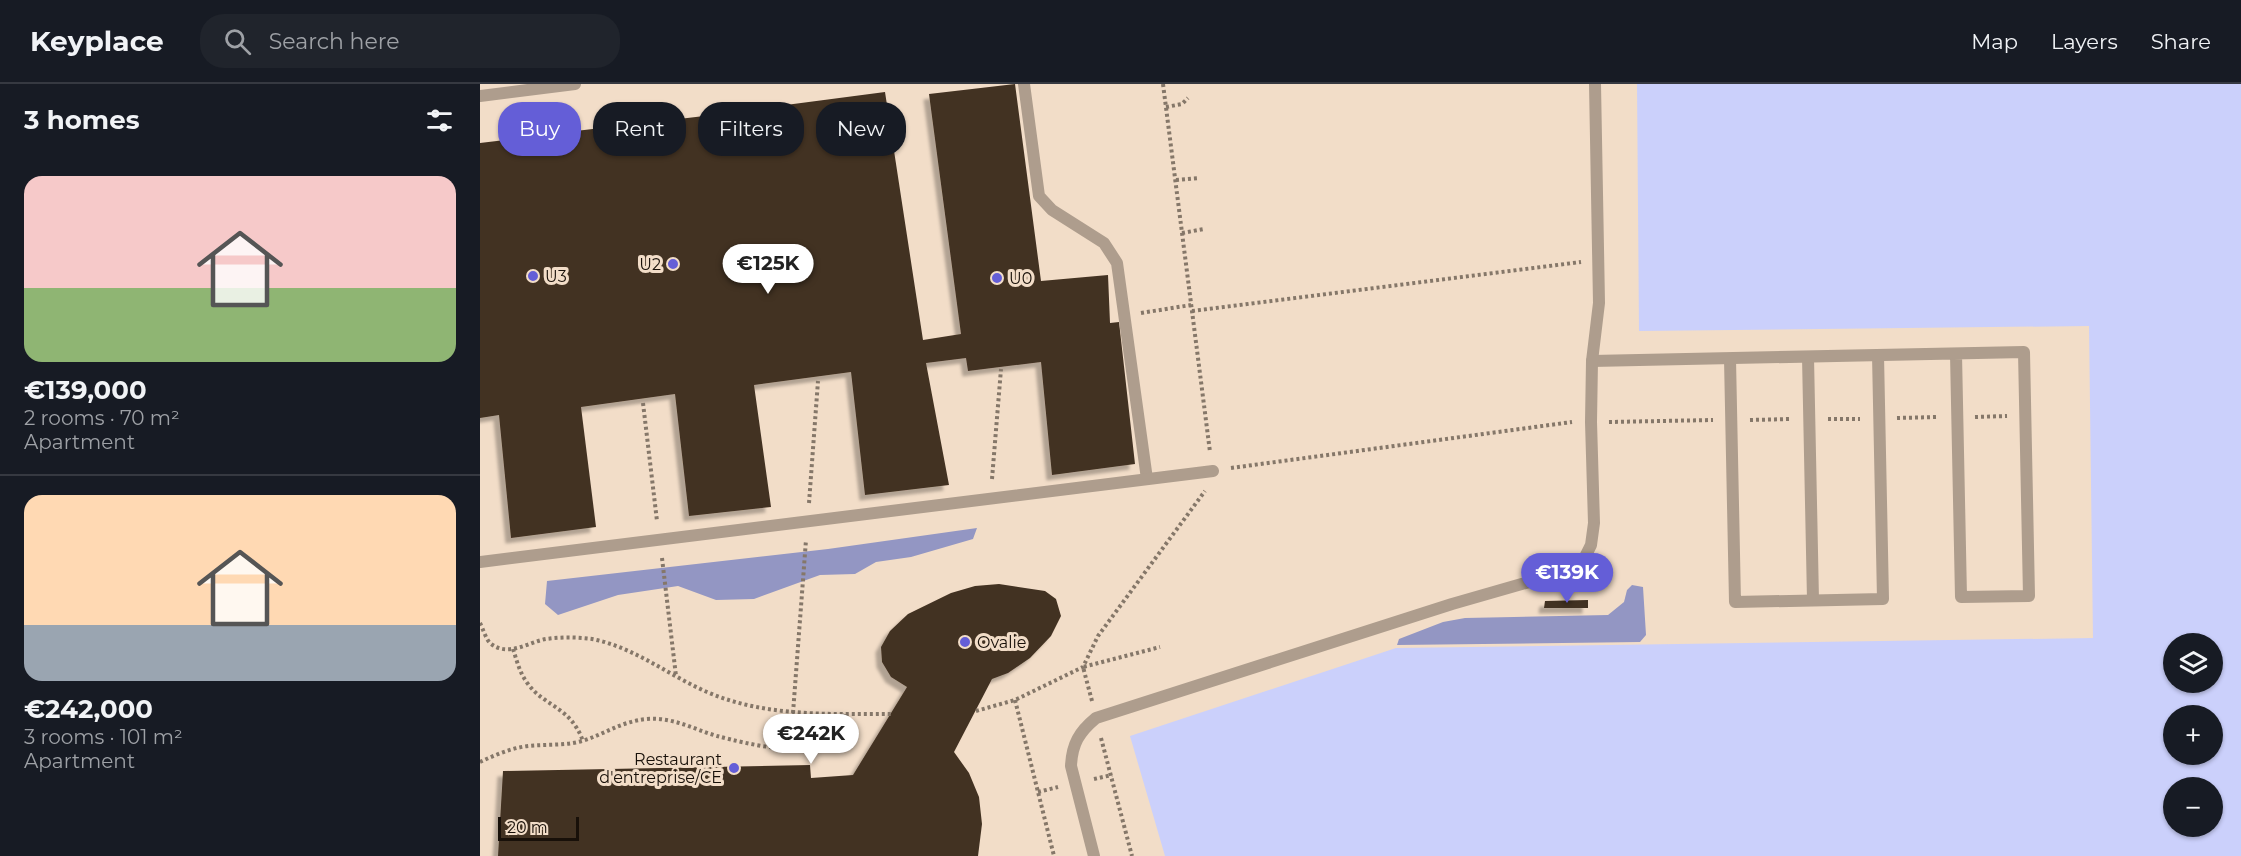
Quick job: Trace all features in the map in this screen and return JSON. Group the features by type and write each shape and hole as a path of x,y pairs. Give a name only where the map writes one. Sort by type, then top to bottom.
{"lane":[{"path":"480,96 575,84"},
{"path":"1024,84 1040,196 1052,210 1104,243 1118,263 1147,479"},
{"path":"1094,856 1071,766 1072,752 1078,737 1096,718 1452,604 1571,570 1584,559 1591,545 1594,523 1592,361 1599,303 1594,84"},
{"path":"1592,361 2024,352 2029,596 1961,597 1956,354"},
{"path":"1730,359 1735,602 1883,599 1878,356"},
{"path":"1808,357 1814,600"},
{"path":"480,562 1213,471"}],"path":[{"path":"1166,107 1182,104 1188,99"},
{"path":"1176,180 1199,178"},
{"path":"1182,233 1204,229"},
{"path":"1192,311 1597,260"},
{"path":"1175,308 1191,305"},
{"path":"990,499 1001,369"},
{"path":"793,713 818,381"},
{"path":"1213,471 1567,422 2025,416"},
{"path":"480,623 489,643 501,648 513,650 544,639 570,637 592,639 623,648 708,693 747,704 793,713 891,714"},
{"path":"1132,856 1083,667 1160,648"},
{"path":"513,650 521,673 529,686 560,708 573,722 583,741"},
{"path":"1015,700 1054,856"},
{"path":"480,762 498,753 526,746 563,745 583,741 624,722 648,718 678,722 737,741 769,747 797,748 820,745 835,737 841,728 845,714"}],"shaded area":[{"path":"1637,84 2241,84 2241,856 1165,856 1130,736 1396,648 2093,638 2089,326 1639,331"},
{"path":"977,528 973,539 911,557 876,562 855,574 820,575 754,599 716,600 678,586 618,595 558,615 545,604 547,581 828,549"},
{"path":"1632,585 1643,587 1646,635 1640,642 1397,645 1399,639 1443,622 1465,618 1608,615 1624,602 1627,590"}],"building":[{"path":"1015,84 1041,281 1108,275 1110,323 1119,322 1135,464 1052,475 1041,362 968,371 966,358 926,363 949,485 865,495 851,372 754,385 771,507 689,516 675,394 581,407 596,527 511,538 499,415 480,418 480,143 498,141 498,156 581,156 581,130 593,129 593,156 686,156 686,118 698,117 698,156 804,156 804,103 885,92 887,102 816,102 816,156 895,156 923,340 961,334 929,94"},
{"name":"Restaurant d'entreprise/CE","path":"999,584 1045,591 1056,599 1061,616 1051,636 1030,658 1008,673 992,679 954,752 969,773 979,797 982,824 978,856 498,856 503,771 810,765 811,778 853,775 907,687 891,677 882,662 881,647 890,631 908,614 951,593 975,586"},
{"path":"1588,600 1588,608 1544,608 1545,601"}],"place":[{"name":"U2","path":"673,264"},
{"name":"U3","path":"533,276"},
{"name":"U0","path":"997,278"},
{"name":"Ovalie","path":"965,642"},
{"name":"Restaurant d'entreprise/CE","path":"734,768"}]}
